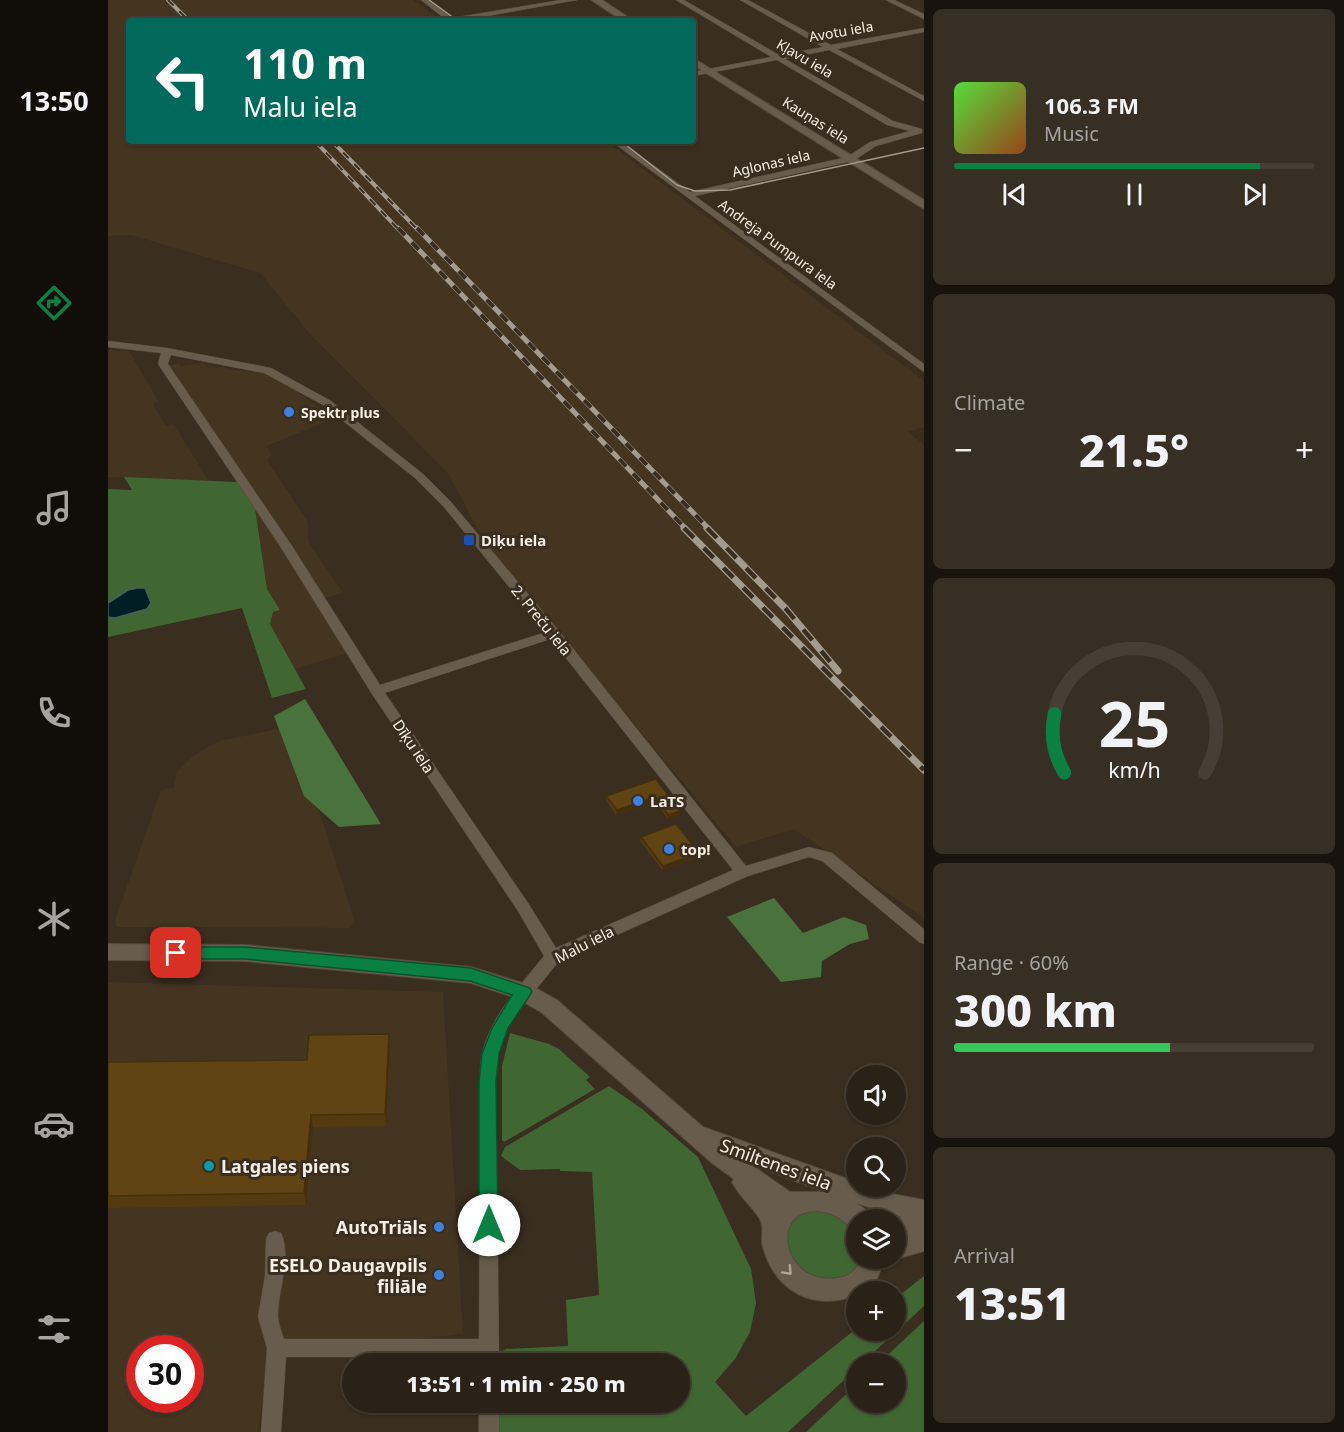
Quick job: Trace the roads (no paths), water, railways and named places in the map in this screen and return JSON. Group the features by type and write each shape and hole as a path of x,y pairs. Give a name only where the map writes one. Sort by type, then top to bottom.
{"street":[{"path":"424,0 448,18"},
{"path":"469,18 574,0"},
{"path":"596,0 624,18"},
{"name":"Kļavu iela","path":"679,0 890,123 922,130"},
{"path":"743,0 924,99"},
{"path":"889,0 924,17"},
{"name":"Avotu iela","path":"696,73 924,30"},
{"name":"Kauņas iela","path":"696,63 924,205"},
{"name":"Aglonas iela","path":"688,195 850,159 873,144 922,130"},
{"name":"Andreja Pumpura iela","path":"619,144 924,369"},
{"name":"2. Preču iela","path":"108,344 167,351 267,370 281,376 345,416 420,476 447,504 554,634 743,872"},
{"name":"Dīķu iela","path":"167,351 163,364 286,546 377,691 523,907 553,957"},
{"path":"377,691 554,634"},
{"path":"743,872 809,852 826,857 924,938"},
{"name":"Malu iela","path":"524,992 553,957 743,872"},
{"path":"108,952 245,953 471,975 524,992 505,1018 490,1054 488,1082 489,1353"},
{"name":"Smiltenes iela","path":"524,992 549,1006 720,1156 770,1214 775,1228 774,1250 779,1262 787,1272 809,1287 822,1290 849,1288 864,1277 869,1269"},
{"name":"Smiltenes iela","path":"697,1134 887,1204 924,1211"},
{"name":"Smiltenes iela","path":"720,1156 786,1202 831,1203 846,1209"},
{"name":"Smiltenes iela","path":"775,1228 787,1211 807,1202"},
{"path":"906,1228 924,1225"},
{"path":"271,1432 277,1348 268,1317 274,1276 275,1239"},
{"path":"906,1245 924,1240"},
{"path":"277,1348 410,1353"},
{"path":"489,1413 489,1432"}],"water":[{"path":"145,588 151,603 147,609 115,618 108,617 108,603 128,590"}],"tram line":[{"path":"429,0 454,18"},
{"path":"625,144 677,185 695,191 730,190 924,148"}],"railway":[{"path":"168,0 186,18"},
{"path":"318,144 399,230"},
{"path":"335,144 418,230"},
{"path":"398,228 686,529"},
{"path":"417,228 709,529"},
{"path":"684,528 924,770"},
{"path":"707,528 786,609 838,671"}],"place":[{"name":"Spektr plus","path":"289,412"},
{"name":"Diķu iela","path":"469,540"},
{"name":"LaTS","path":"638,801"},
{"name":"top!","path":"669,849"},
{"name":"Latgales piens","path":"209,1166"},
{"name":"AutoTriāls","path":"439,1227"},
{"name":"ESELO Daugavpils filiāle","path":"439,1275"}]}
